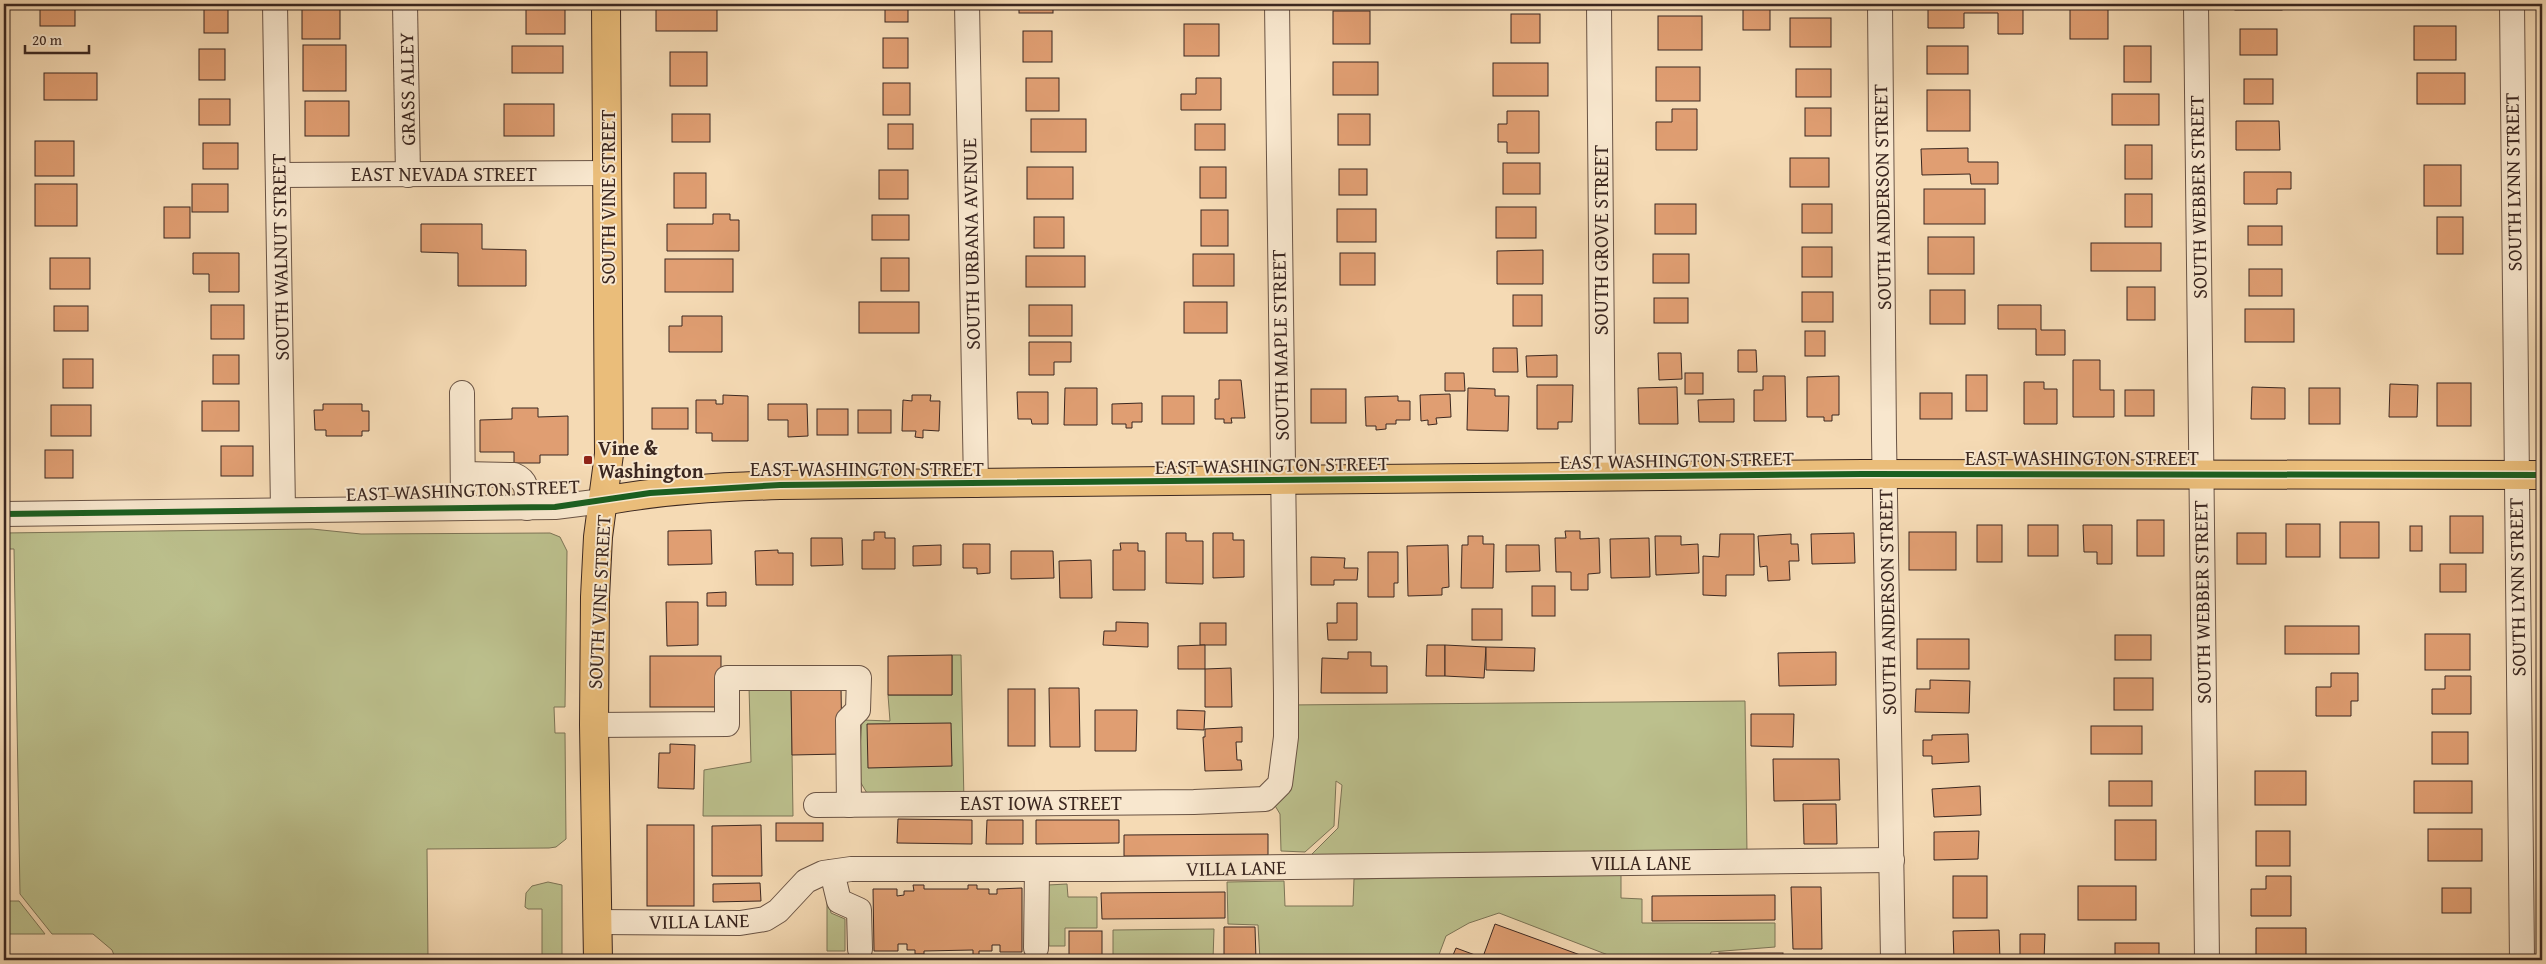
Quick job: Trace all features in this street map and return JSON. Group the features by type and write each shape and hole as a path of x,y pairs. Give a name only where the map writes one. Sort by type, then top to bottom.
{"main road":[{"name":"SOUTH VINE STREET","path":"598,960 594,725 595,597 598,537 609,454 606,4"},
{"name":"EAST WASHINGTON STREET","path":"603,501 650,493 705,488 780,485 976,485 1885,474 2529,475"}],"street":[{"name":"SOUTH WALNUT STREET","path":"275,4 280,175 283,510"},
{"name":"GRASS ALLEY","path":"405,4 408,175"},
{"name":"SOUTH URBANA AVENUE","path":"966,4 976,485"},
{"name":"SOUTH MAPLE STREET","path":"1265,799 1280,784 1286,737 1277,4"},
{"name":"SOUTH GROVE STREET","path":"1598,4 1603,477"},
{"name":"SOUTH ANDERSON STREET","path":"1880,4 1893,960"},
{"name":"SOUTH WEBBER STREET","path":"2196,4 2207,960"},
{"name":"SOUTH LYNN STREET","path":"2512,4 2529,475 2522,960"},
{"name":"EAST NEVADA STREET","path":"280,175 608,173"},
{"path":"462,393 463,508"},
{"path":"463,474 502,474 521,478 527,486 528,508"},
{"name":"EAST WASHINGTON STREET","path":"4,514 528,508 566,507 603,501"},
{"path":"594,725 727,724 727,678 859,678 858,710 848,720 849,805"},
{"name":"EAST IOWA STREET","path":"816,805 1194,802 1265,799"},
{"name":"VILLA LANE","path":"597,922 740,922 765,919 778,911 806,881 823,873 850,869 1037,869 1892,860"},
{"path":"1036,948 1037,869"},
{"path":"832,872 839,901 859,910 860,948"}],"green space":[{"path":"312,529 361,534 550,533 560,537 567,551 565,707 554,707 555,733 565,733 566,839 556,847 549,848 427,849 428,960 116,960 112,950 93,934 52,934 20,894 14,549 4,549 4,533"},
{"path":"952,655 961,655 964,803 874,805 858,778 862,720 890,721 888,695 952,695"},
{"path":"749,687 791,687 793,816 703,816 704,770 751,762"},
{"path":"1745,701 1747,854 1308,858 1338,828 1342,785 1336,781 1334,826 1305,852 1281,851 1280,814 1271,799 1288,705"},
{"path":"1621,874 1621,898 1642,899 1642,923 1775,923 1775,947 1711,952 1709,960 1621,960 1499,913 1469,923 1446,936 1437,960 1260,960 1258,925 1228,924 1227,882 1284,881 1285,906 1353,906 1354,879"},
{"path":"548,882 562,885 562,960 542,960 542,909 528,909 525,907 526,893 532,886"},
{"path":"1067,884 1068,897 1097,897 1097,928 1065,928 1065,946 1049,946 1048,885"},
{"path":"827,895 831,913 845,919 845,951 827,951"},
{"path":"4,901 19,901 45,934 4,934"},
{"path":"1214,929 1213,960 1113,960 1113,930"},
{"path":"1056,955 1056,960 851,960 851,956"}],"building":[{"path":"40,4 75,4 75,26 40,26"},
{"path":"204,4 228,4 228,33 204,33"},
{"path":"302,4 340,4 340,39 302,39"},
{"path":"656,4 717,4 717,31 656,31"},
{"path":"885,4 908,4 908,22 885,22"},
{"path":"1019,4 1053,4 1053,13 1019,13"},
{"path":"1743,4 1770,4 1770,30 1743,30"},
{"path":"1928,4 2023,5 2023,34 1998,34 1998,13 1964,13 1964,28 1928,28"},
{"path":"2070,4 2108,4 2108,39 2070,39"},
{"path":"2235,4 2282,4 2282,10 2235,10"},
{"path":"526,7 565,7 565,34 526,34"},
{"path":"1333,11 1370,11 1370,44 1333,44"},
{"path":"1511,14 1540,14 1540,43 1511,43"},
{"path":"1658,16 1702,16 1702,50 1658,50"},
{"path":"1790,18 1831,18 1831,47 1790,47"},
{"path":"1184,24 1219,24 1219,56 1184,56"},
{"path":"2414,26 2456,26 2456,60 2414,60"},
{"path":"2240,29 2277,29 2277,55 2240,55"},
{"path":"1023,31 1052,31 1052,62 1023,62"},
{"path":"883,38 908,38 908,68 883,68"},
{"path":"303,45 346,45 346,91 303,91"},
{"path":"512,46 563,46 563,73 512,73"},
{"path":"1927,46 1968,46 1968,74 1927,74"},
{"path":"2124,46 2151,46 2151,82 2124,82"},
{"path":"199,49 225,49 225,80 199,80"},
{"path":"670,52 707,52 707,86 670,86"},
{"path":"1333,62 1378,62 1378,95 1333,95"},
{"path":"1493,63 1548,63 1548,96 1493,96"},
{"path":"1656,67 1700,67 1700,101 1656,101"},
{"path":"1796,69 1831,69 1831,97 1796,97"},
{"path":"44,73 97,73 97,100 44,100"},
{"path":"2417,73 2465,73 2465,104 2417,104"},
{"path":"1026,78 1059,78 1059,111 1026,111"},
{"path":"1196,78 1221,78 1221,110 1181,110 1181,94 1196,94"},
{"path":"2244,79 2273,79 2273,104 2244,104"},
{"path":"883,83 910,83 910,115 883,115"},
{"path":"1927,90 1970,90 1970,131 1927,131"},
{"path":"2112,94 2159,94 2159,125 2112,125"},
{"path":"199,99 230,99 230,125 199,125"},
{"path":"305,101 349,101 349,136 305,136"},
{"path":"504,104 554,104 554,136 504,136"},
{"path":"1805,108 1831,108 1831,136 1805,136"},
{"path":"1672,109 1697,109 1697,150 1656,150 1656,122 1672,122"},
{"path":"1507,111 1539,111 1539,153 1507,153 1507,142 1498,142 1498,124 1507,124"},
{"path":"672,114 710,114 710,142 672,142"},
{"path":"1338,114 1370,114 1370,145 1338,145"},
{"path":"1031,119 1086,119 1086,152 1031,152"},
{"path":"2236,121 2279,121 2280,150 2236,150"},
{"path":"888,124 913,124 913,149 888,149"},
{"path":"1195,124 1225,124 1225,150 1195,150"},
{"path":"35,141 74,141 74,176 35,176"},
{"path":"203,143 238,143 238,169 203,169"},
{"path":"2125,145 2152,145 2152,179 2125,179"},
{"path":"1968,148 1968,162 1998,162 1998,184 1971,184 1970,174 1922,175 1921,149"},
{"path":"1790,158 1829,158 1829,187 1790,187"},
{"path":"1503,163 1540,163 1540,194 1503,194"},
{"path":"2424,165 2461,165 2461,206 2424,206"},
{"path":"1027,167 1073,167 1073,199 1027,199"},
{"path":"1200,167 1226,167 1226,198 1200,198"},
{"path":"1339,169 1367,169 1367,195 1339,195"},
{"path":"879,170 908,170 908,199 879,199"},
{"path":"2244,172 2291,172 2291,189 2277,189 2277,204 2244,204"},
{"path":"674,173 706,173 706,208 674,208"},
{"path":"35,184 77,184 77,226 35,226"},
{"path":"192,184 228,184 228,212 192,212"},
{"path":"1924,189 1985,189 1985,224 1924,224"},
{"path":"2125,194 2152,194 2152,227 2125,227"},
{"path":"1655,204 1696,204 1696,234 1655,234"},
{"path":"1802,204 1832,204 1832,233 1802,233"},
{"path":"164,207 190,207 190,238 164,238"},
{"path":"1496,207 1536,207 1536,238 1496,238"},
{"path":"1337,209 1376,209 1376,242 1337,242"},
{"path":"1201,210 1228,210 1228,246 1201,246"},
{"path":"713,214 730,214 730,220 739,220 739,251 667,251 667,224 713,224"},
{"path":"872,215 909,215 909,240 872,240"},
{"path":"1034,217 1064,217 1064,248 1034,248"},
{"path":"2437,217 2463,217 2463,254 2437,254"},
{"path":"421,224 482,224 482,249 526,250 526,286 458,286 458,253 421,252"},
{"path":"2248,226 2282,226 2282,245 2248,245"},
{"path":"1928,237 1974,237 1974,274 1928,274"},
{"path":"2091,243 2161,243 2161,271 2091,271"},
{"path":"1802,247 1832,247 1832,277 1802,277"},
{"path":"1543,250 1543,284 1497,284 1497,251"},
{"path":"193,253 239,253 239,292 209,292 209,274 193,274"},
{"path":"1340,253 1375,253 1375,285 1340,285"},
{"path":"1193,254 1234,254 1234,286 1193,286"},
{"path":"1653,254 1689,254 1689,283 1653,283"},
{"path":"1026,256 1085,256 1085,287 1026,287"},
{"path":"50,258 90,258 90,289 50,289"},
{"path":"881,258 909,258 909,291 881,291"},
{"path":"665,259 733,259 733,292 665,292"},
{"path":"2249,269 2282,269 2282,296 2249,296"},
{"path":"2127,287 2155,287 2155,320 2127,320"},
{"path":"1930,290 1965,290 1965,324 1930,324"},
{"path":"1802,292 1833,292 1833,322 1802,322"},
{"path":"1513,295 1542,295 1542,326 1513,326"},
{"path":"1654,298 1688,298 1688,323 1654,323"},
{"path":"859,302 919,302 919,333 859,333"},
{"path":"1184,302 1227,302 1227,333 1184,333"},
{"path":"211,305 244,305 244,339 211,339"},
{"path":"1029,305 1072,305 1072,336 1029,336"},
{"path":"1998,305 2041,305 2041,330 2065,330 2065,355 2036,355 2036,329 1998,329"},
{"path":"54,306 88,306 88,331 54,331"},
{"path":"2245,309 2294,309 2294,342 2245,342"},
{"path":"682,316 722,316 722,352 669,352 669,326 682,326"},
{"path":"1805,331 1825,331 1825,356 1805,356"},
{"path":"1029,342 1071,342 1071,362 1054,362 1054,375 1029,375"},
{"path":"1493,348 1517,348 1518,372 1493,372"},
{"path":"1738,350 1756,350 1757,372 1738,372"},
{"path":"1658,353 1681,353 1682,379 1659,380"},
{"path":"213,355 239,355 239,384 213,384"},
{"path":"1557,355 1557,377 1527,377 1526,356"},
{"path":"63,359 93,359 93,388 63,388"},
{"path":"2073,360 2100,360 2100,390 2114,390 2114,417 2073,417"},
{"path":"1445,373 1464,373 1465,391 1445,391"},
{"path":"1685,373 1703,373 1703,394 1685,394"},
{"path":"1966,375 1987,375 1987,411 1966,411"},
{"path":"1763,376 1785,376 1786,421 1754,421 1754,390 1763,390"},
{"path":"1839,376 1839,415 1832,415 1832,421 1824,421 1824,417 1807,417 1807,377"},
{"path":"1219,380 1241,380 1245,418 1231,418 1232,423 1224,423 1224,419 1215,419 1215,399 1219,399"},
{"path":"2024,382 2044,382 2044,389 2057,389 2057,424 2024,424"},
{"path":"2437,383 2471,383 2471,426 2437,426"},
{"path":"2390,384 2418,385 2417,417 2389,417"},
{"path":"1537,385 1573,385 1572,422 1558,422 1558,429 1537,429"},
{"path":"1677,387 1678,424 1639,424 1638,388"},
{"path":"2252,387 2285,388 2285,419 2251,419"},
{"path":"1065,388 1097,388 1097,425 1064,425"},
{"path":"1468,388 1495,389 1495,396 1509,396 1508,431 1467,430"},
{"path":"2309,388 2340,388 2340,424 2309,424"},
{"path":"1311,389 1346,389 1346,423 1311,423"},
{"path":"2125,390 2154,390 2154,416 2125,416"},
{"path":"1017,392 1048,392 1048,424 1032,424 1031,419 1018,419"},
{"path":"1920,393 1952,393 1952,419 1920,419"},
{"path":"1450,394 1451,417 1436,418 1437,424 1428,425 1428,420 1421,421 1420,395"},
{"path":"723,395 748,396 748,441 712,441 712,433 696,433 696,400 716,400 716,404 723,404"},
{"path":"912,395 931,395 930,401 940,401 939,431 923,430 923,438 915,437 916,431 902,431 903,400 912,401"},
{"path":"1162,396 1194,396 1194,424 1162,424"},
{"path":"1398,396 1398,401 1410,401 1410,420 1396,420 1396,424 1386,424 1386,429 1376,430 1376,426 1366,426 1365,397"},
{"path":"1734,399 1734,422 1699,422 1698,400"},
{"path":"202,401 239,401 239,431 202,431"},
{"path":"1142,403 1142,422 1132,422 1132,428 1126,428 1126,424 1112,424 1112,404"},
{"path":"323,404 362,404 362,411 369,411 369,431 362,431 362,436 326,436 326,430 315,430 314,410 323,410"},
{"path":"768,404 807,404 808,436 788,437 788,420 768,420"},
{"path":"51,405 91,405 91,436 51,436"},
{"path":"512,408 538,408 538,417 568,416 568,455 540,455 540,463 514,463 514,452 480,452 480,420 512,419"},
{"path":"652,408 688,408 688,429 652,429"},
{"path":"817,409 848,409 848,435 817,435"},
{"path":"858,410 891,410 891,433 858,433"},
{"path":"221,446 253,446 253,476 221,476"},
{"path":"45,450 73,450 73,478 45,478"},
{"path":"2450,516 2483,516 2483,553 2450,553"},
{"path":"2137,520 2164,520 2164,556 2137,556"},
{"path":"2340,522 2379,522 2379,558 2340,558"},
{"path":"2286,524 2320,524 2320,557 2286,557"},
{"path":"1977,525 2002,525 2002,562 1977,562"},
{"path":"2028,525 2058,525 2058,556 2028,556"},
{"path":"2083,525 2112,525 2112,564 2097,564 2097,552 2084,552"},
{"path":"2410,526 2422,526 2422,551 2410,551"},
{"path":"711,530 712,564 668,565 668,531"},
{"path":"1565,531 1580,531 1580,539 1599,538 1600,573 1588,574 1588,590 1571,590 1571,572 1556,572 1555,538 1566,538"},
{"path":"874,532 885,532 885,538 895,538 895,569 862,569 862,540 874,540"},
{"path":"1909,532 1956,532 1956,570 1909,570"},
{"path":"1166,533 1186,533 1186,541 1203,541 1203,584 1166,583"},
{"path":"1213,533 1233,533 1233,540 1244,540 1244,577 1213,578"},
{"path":"1854,533 1855,563 1812,564 1811,534"},
{"path":"2237,533 2266,533 2266,564 2237,564"},
{"path":"1720,534 1754,534 1754,575 1726,575 1726,596 1703,595 1703,556 1719,557"},
{"path":"1791,534 1791,544 1798,544 1799,561 1789,561 1790,580 1768,581 1767,566 1760,567 1758,536"},
{"path":"1468,536 1483,536 1483,544 1494,544 1493,588 1461,588 1462,545 1468,545"},
{"path":"1655,536 1681,536 1681,545 1698,544 1699,573 1656,575"},
{"path":"811,538 842,538 843,565 811,566"},
{"path":"1649,538 1650,577 1611,578 1610,539"},
{"path":"1120,543 1138,543 1138,551 1145,551 1145,590 1113,590 1113,550 1121,550"},
{"path":"963,544 990,544 990,573 977,574 977,568 963,568"},
{"path":"941,545 941,565 913,566 913,546"},
{"path":"1448,545 1449,587 1442,588 1442,595 1408,596 1407,546"},
{"path":"1506,545 1539,545 1540,571 1506,572"},
{"path":"778,550 778,553 793,553 793,585 756,585 755,551"},
{"path":"1011,551 1053,551 1054,578 1011,579"},
{"path":"1368,552 1398,552 1398,583 1394,583 1394,597 1368,597"},
{"path":"1311,557 1345,558 1344,568 1358,568 1357,580 1334,580 1334,585 1311,585"},
{"path":"1091,560 1092,598 1060,598 1059,561"},
{"path":"2440,564 2466,564 2466,592 2440,592"},
{"path":"1532,586 1555,586 1555,616 1532,616"},
{"path":"726,592 726,606 707,606 707,593"},
{"path":"666,602 698,602 698,645 667,646"},
{"path":"1337,603 1357,603 1357,640 1328,640 1327,623 1337,623"},
{"path":"1472,609 1502,609 1502,640 1472,640"},
{"path":"1116,622 1148,623 1148,647 1103,645 1104,631 1116,631"},
{"path":"1200,623 1226,623 1226,645 1200,645"},
{"path":"2285,626 2359,626 2359,654 2285,654"},
{"path":"2425,634 2470,634 2470,670 2425,670"},
{"path":"2115,635 2151,635 2151,660 2115,660"},
{"path":"1917,639 1969,639 1969,669 1917,669"},
{"path":"1205,645 1205,669 1178,669 1178,646"},
{"path":"1427,645 1445,645 1445,676 1426,676"},
{"path":"1445,645 1486,647 1484,678 1445,676"},
{"path":"1486,647 1535,648 1534,671 1486,670"},
{"path":"1348,652 1371,652 1371,666 1387,666 1387,693 1321,693 1322,658 1348,659"},
{"path":"1836,652 1836,685 1779,686 1778,653"},
{"path":"952,655 952,695 888,695 888,656"},
{"path":"650,656 721,656 721,707 650,707"},
{"path":"1231,668 1232,707 1205,707 1205,669"},
{"path":"2331,673 2358,673 2358,701 2351,701 2351,716 2316,716 2316,687 2331,687"},
{"path":"2445,676 2471,676 2471,714 2432,714 2432,689 2445,689"},
{"path":"2114,678 2153,678 2153,710 2114,710"},
{"path":"1930,680 1970,681 1969,713 1915,712 1916,689 1930,689"},
{"path":"791,687 841,687 842,754 792,755"},
{"path":"1049,688 1079,688 1080,747 1050,747"},
{"path":"1008,689 1035,689 1035,746 1008,746"},
{"path":"1095,710 1137,710 1136,751 1095,751"},
{"path":"1177,710 1205,711 1204,730 1177,729"},
{"path":"1751,714 1794,714 1793,747 1751,746"},
{"path":"951,723 952,766 868,768 867,724"},
{"path":"2091,726 2142,726 2142,754 2091,754"},
{"path":"1242,727 1242,742 1236,742 1237,760 1241,760 1242,770 1205,771 1203,737 1205,737 1205,729"},
{"path":"2432,732 2468,732 2468,764 2432,764"},
{"path":"1968,734 1969,762 1932,764 1932,756 1923,756 1923,740 1932,740 1932,735"},
{"path":"670,744 695,745 694,789 658,788 659,753 670,753"},
{"path":"1773,759 1839,759 1840,800 1774,801"},
{"path":"2255,771 2306,771 2306,805 2255,805"},
{"path":"2109,781 2152,781 2152,806 2109,806"},
{"path":"2414,781 2472,781 2472,813 2414,813"},
{"path":"1980,786 1981,815 1934,817 1932,789"},
{"path":"1803,804 1836,804 1837,844 1804,844"},
{"path":"898,819 972,820 972,844 897,843"},
{"path":"987,820 1023,820 1023,844 986,844"},
{"path":"1036,820 1119,820 1119,843 1036,844"},
{"path":"2115,820 2156,820 2156,860 2115,860"},
{"path":"776,823 823,823 823,841 776,841"},
{"path":"647,825 694,825 694,906 647,906"},
{"path":"761,825 762,876 712,876 712,826"},
{"path":"2428,829 2482,829 2482,861 2428,861"},
{"path":"1979,831 1978,859 1934,860 1934,832"},
{"path":"2256,831 2290,831 2290,866 2256,866"},
{"path":"1268,834 1268,855 1124,856 1124,835"},
{"path":"1953,876 1987,876 1987,918 1953,918"},
{"path":"2266,876 2291,876 2291,916 2251,916 2251,889 2266,889"},
{"path":"760,883 761,901 713,902 713,884"},
{"path":"913,885 924,885 924,889 968,889 968,885 977,885 977,889 989,889 989,894 997,894 997,889 1022,888 1022,952 1000,952 1000,945 992,945 992,951 979,951 979,955 973,955 973,950 924,951 924,954 915,954 915,950 907,950 907,944 898,944 898,951 874,951 873,889 897,889 897,896 904,895 904,891 914,891"},
{"path":"2078,886 2136,886 2136,920 2078,920"},
{"path":"1791,887 1821,887 1822,949 1793,949"},
{"path":"2442,888 2471,888 2471,913 2442,913"},
{"path":"1225,892 1225,918 1102,919 1101,893"},
{"path":"1775,895 1775,920 1652,921 1652,896"},
{"path":"1495,924 1594,960 1500,960 1484,954"},
{"path":"1224,927 1255,927 1256,960 1224,960"},
{"path":"2256,928 2306,928 2306,960 2256,959"},
{"path":"1999,930 2000,960 1954,960 1953,931"},
{"path":"1069,931 1102,931 1102,960 1069,960"},
{"path":"2020,934 2045,934 2044,960 2020,960"},
{"path":"2115,943 2159,943 2159,960 2115,960"},
{"path":"1456,948 1486,959 1486,960 1451,960"},
{"path":"1719,953 1783,953 1783,960 1719,960"},
{"path":"4,955 83,955 83,960 4,960"},
{"path":"677,955 677,960 642,960 642,956"},
{"path":"849,956 849,960 754,960 754,957"}],"cycle path":[{"path":"4,514 555,507 650,493 780,485 1863,474 2542,475"}],"place":[{"name":"Vine & Washington","path":"588,460"}]}
